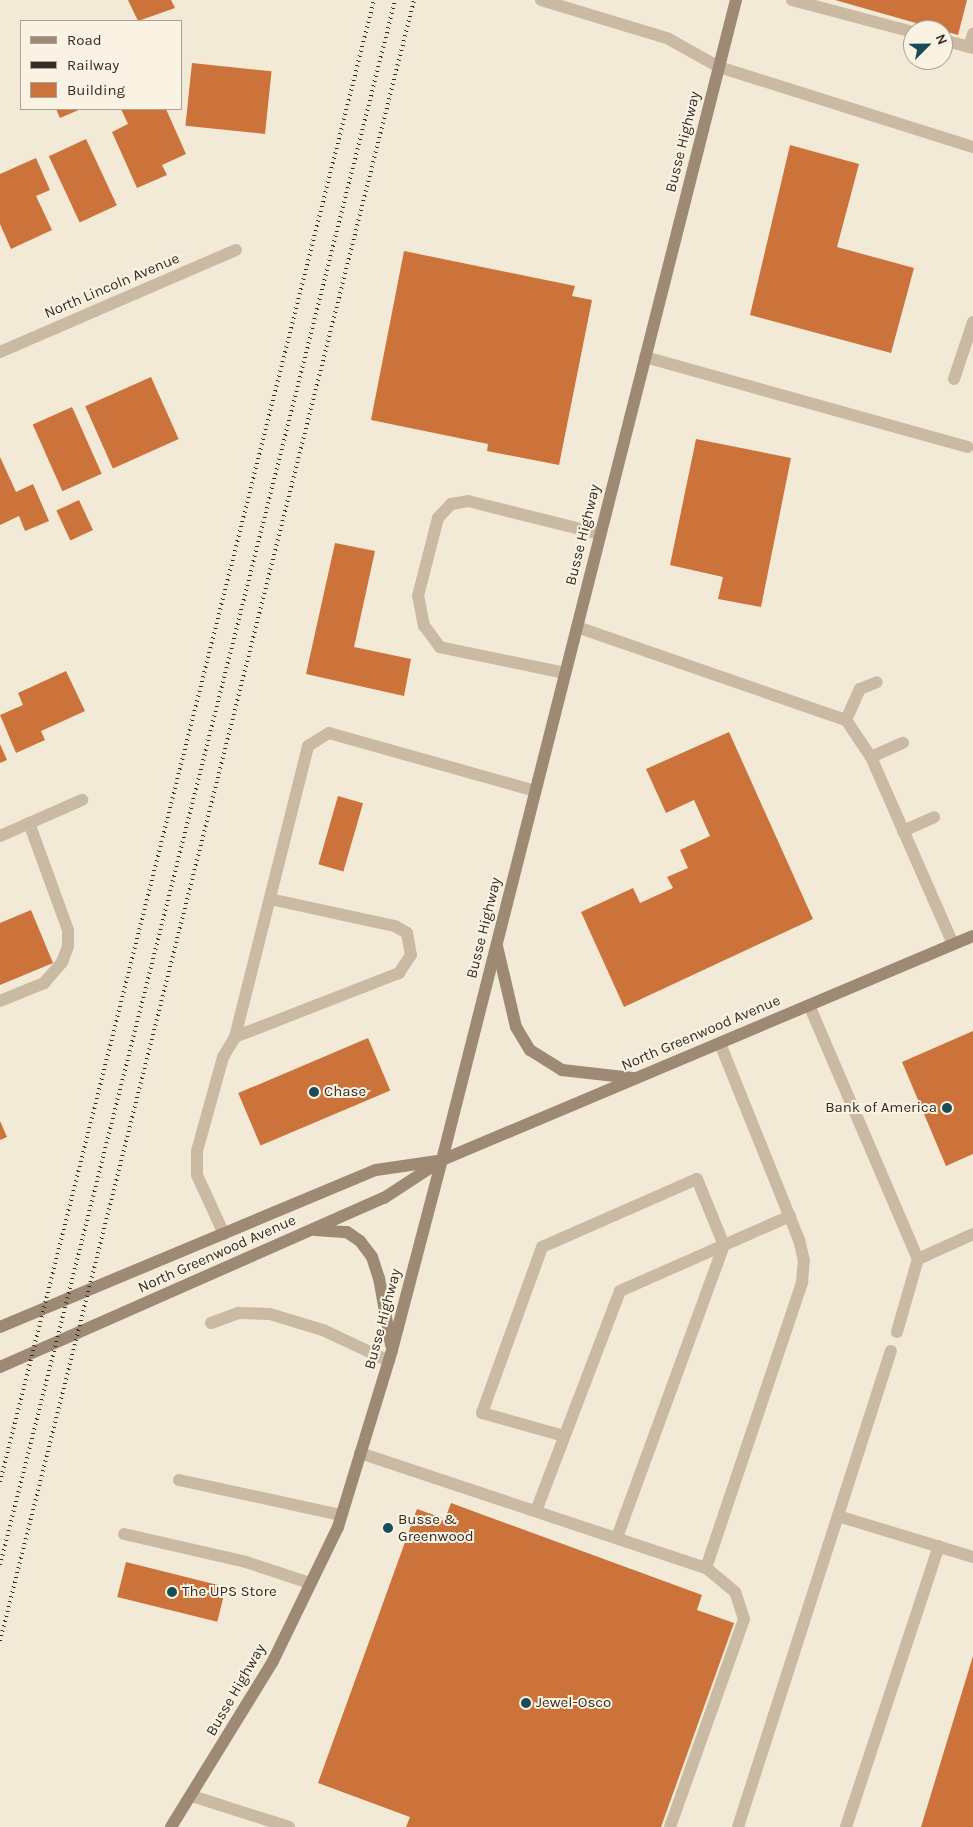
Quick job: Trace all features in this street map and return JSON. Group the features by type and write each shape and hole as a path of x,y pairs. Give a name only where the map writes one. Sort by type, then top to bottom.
{"main road":[{"name":"Busse Highway","path":"171,1827 192,1796 273,1661 341,1515 390,1356 442,1160 736,0"},
{"name":"North Greenwood Avenue","path":"0,1367 384,1198 442,1160 973,936"},
{"path":"497,944 516,1027 530,1050 562,1070 636,1078"},
{"name":"North Greenwood Avenue","path":"0,1328 376,1170 442,1160"},
{"path":"310,1230 347,1232 360,1241 372,1258 380,1278 390,1356"}],"street":[{"path":"541,0 668,38 719,67 973,147"},
{"path":"792,0 903,29"},
{"path":"953,43 971,48 973,34"},
{"name":"North Lincoln Avenue","path":"0,352 236,250"},
{"path":"954,379 973,322"},
{"path":"645,357 968,447"},
{"path":"565,673 440,646 424,626 418,596 438,518 451,504 468,501 600,534"},
{"path":"577,627 846,720 871,757 953,944"},
{"path":"846,720 860,690 877,682"},
{"path":"224,1234 197,1176 197,1150 224,1057 235,1037 308,746 330,733 535,791"},
{"path":"871,757 903,743"},
{"path":"0,836 82,800"},
{"path":"904,831 934,817"},
{"path":"0,1001 44,983 62,962 68,946 68,930 29,823"},
{"path":"235,1037 399,973 411,954 407,933 395,926 270,899"},
{"path":"809,1005 918,1259 897,1332"},
{"path":"706,1568 802,1282 804,1261 790,1216 720,1043"},
{"path":"564,1436 482,1413 542,1247 697,1179 724,1245 617,1538"},
{"path":"536,1511 620,1290 790,1216"},
{"path":"918,1259 973,1234"},
{"path":"211,1323 239,1313 270,1314 323,1330 390,1356"},
{"path":"738,1827 891,1351"},
{"path":"360,1453 706,1568 735,1592 744,1619 670,1827"},
{"path":"179,1480 341,1515"},
{"path":"838,1516 973,1557"},
{"path":"124,1534 246,1562 310,1583"},
{"path":"846,1827 939,1546"},
{"path":"192,1796 267,1824 289,1827"}],"building":[{"path":"128,0 171,0 175,8 141,20 138,20"},
{"path":"835,0 967,0 958,35 953,34 953,20 905,20"},
{"path":"192,63 272,71 265,134 185,126"},
{"path":"56,110 79,110 60,118"},
{"path":"121,110 166,110 186,154 162,165 167,175 137,188 112,132 128,124"},
{"path":"86,139 117,205 80,222 49,156"},
{"path":"790,145 859,164 837,247 914,268 891,353 750,315"},
{"path":"36,158 50,190 36,196 52,230 11,249 0,224 0,174"},
{"path":"404,251 575,286 572,296 592,300 559,465 487,451 488,444 371,420"},
{"path":"151,377 179,439 113,468 85,406"},
{"path":"72,407 102,474 62,491 33,424"},
{"path":"696,439 791,458 761,607 718,599 723,577 670,565"},
{"path":"0,457 16,492 33,484 49,521 25,531 19,516 0,525"},
{"path":"79,500 93,530 70,540 56,511"},
{"path":"335,543 375,551 354,647 411,659 404,696 306,674"},
{"path":"66,671 85,711 41,731 45,740 16,753 0,715 23,705 18,693"},
{"path":"729,732 813,919 624,1007 581,912 633,888 640,903 673,888 667,877 688,868 680,850 710,836 694,800 666,813 646,769"},
{"path":"0,744 7,760 0,763"},
{"path":"338,796 363,803 343,871 318,864"},
{"path":"31,910 53,963 0,985 0,923"},
{"name":"Bank of America","path":"973,1031 973,1154 946,1166 902,1062"},
{"name":"Chase","path":"368,1038 390,1090 260,1146 238,1093"},
{"path":"0,1121 7,1137 0,1140"},
{"name":"Jewel-Osco","path":"451,1503 702,1595 697,1610 734,1623 661,1827 406,1827 410,1817 318,1783 417,1509 445,1519"},
{"name":"The UPS Store","path":"126,1562 226,1587 217,1622 117,1597"},
{"path":"973,1656 973,1827 921,1827"}],"railway":[{"path":"0,1482 374,0"},
{"path":"0,1565 395,0"},
{"path":"0,1641 414,0"}],"place":[{"name":"Chase","path":"314,1092"},
{"name":"Bank of America","path":"947,1108"},
{"name":"Busse & Greenwood","path":"388,1528"},
{"name":"The UPS Store","path":"172,1592"},
{"name":"Jewel-Osco","path":"526,1703"}]}
